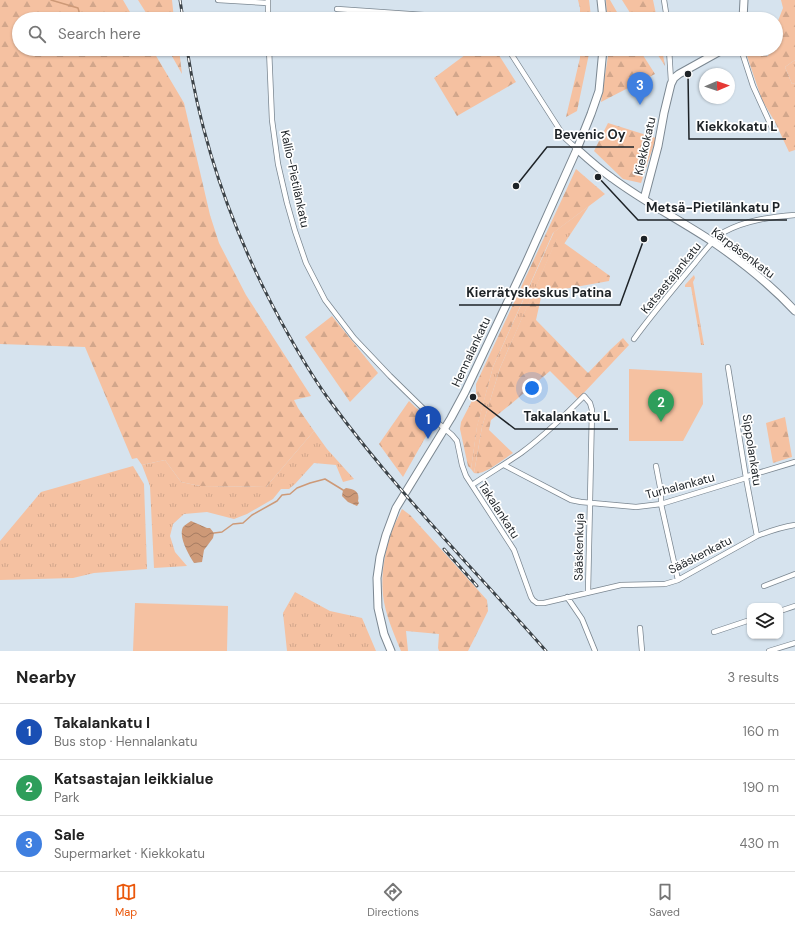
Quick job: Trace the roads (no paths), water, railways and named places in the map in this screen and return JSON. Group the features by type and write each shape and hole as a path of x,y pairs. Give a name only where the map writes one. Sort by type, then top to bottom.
{"street":[{"path":"218,0 268,2"},
{"path":"601,0 602,12"},
{"path":"664,0 666,12"},
{"path":"743,12 744,0"},
{"path":"337,9 380,12"},
{"name":"Kallio-Pietilänkatu","path":"269,56 272,120 278,164 287,203 306,262 325,300 354,338 390,376 444,428"},
{"path":"512,56 566,139 577,149"},
{"name":"Hennalankatu","path":"391,651 384,634 378,608 377,578 380,557 386,535 396,508 465,392 526,263 591,114 599,91 602,56"},
{"name":"Kiekkokatu","path":"644,199 658,146 663,116 671,84 669,56"},
{"path":"671,84 674,78 679,74 711,56"},
{"path":"743,56 753,86 774,130"},
{"name":"Kärpäsenkatu","path":"577,149 612,179 713,242 779,294 795,310"},
{"name":"Katsastajankatu","path":"634,339 663,301 713,242 723,233 758,219 795,215"},
{"name":"Sippolankatu","path":"728,367 746,478 758,536"},
{"name":"Sääskenkuja","path":"504,465 552,427 584,396 590,403 592,410 588,592"},
{"name":"Takalankatu","path":"444,428 457,441 466,476 514,550 531,597 537,603"},
{"name":"Turhalankatu","path":"504,465 571,500 636,507 661,504 795,462"},
{"path":"472,485 504,465"},
{"path":"656,466 661,492 661,504 678,580"},
{"name":"Sääskenkatu","path":"537,603 548,602 621,585 665,584 678,580 758,536 770,531 795,525"},
{"path":"764,586 795,574"},
{"name":"Hennalankatu","path":"378,592 384,621 396,651"},
{"path":"567,597 582,619 595,651"},
{"path":"783,610 795,606"},
{"path":"714,632 747,621"},
{"path":"640,628 642,651"},
{"path":"769,651 795,643"}],"water":[{"path":"346,488 352,489 357,493 359,503 357,506 348,502 342,496 343,490"},
{"path":"191,521 210,528 214,533 213,538 204,550 202,562 194,563 183,541 183,527"}],"waterway":[{"path":"51,0 78,8 79,12"},
{"path":"214,533 222,532 233,524 243,523 252,515 277,501 282,495 290,494 297,488 310,483 325,479 343,490"}],"railway":[{"path":"180,0 182,12"},
{"path":"188,56 203,125 226,200 256,272 273,307 301,357 330,401 381,466 435,529 546,651"},
{"path":"444,549 477,586"}],"place":[{"name":"Kiekkokatu L","path":"688,74"},
{"name":"Sale","path":"640,105"},
{"name":"Metsä-Pietilänkatu P","path":"598,177"},
{"name":"Bevenic Oy","path":"516,186"},
{"name":"Kierrätyskeskus Patina","path":"644,239"},
{"name":"Takalankatu L","path":"473,397"},
{"name":"Katsastajan leikkialue","path":"661,422"},
{"name":"Takalankatu I","path":"428,439"}]}
